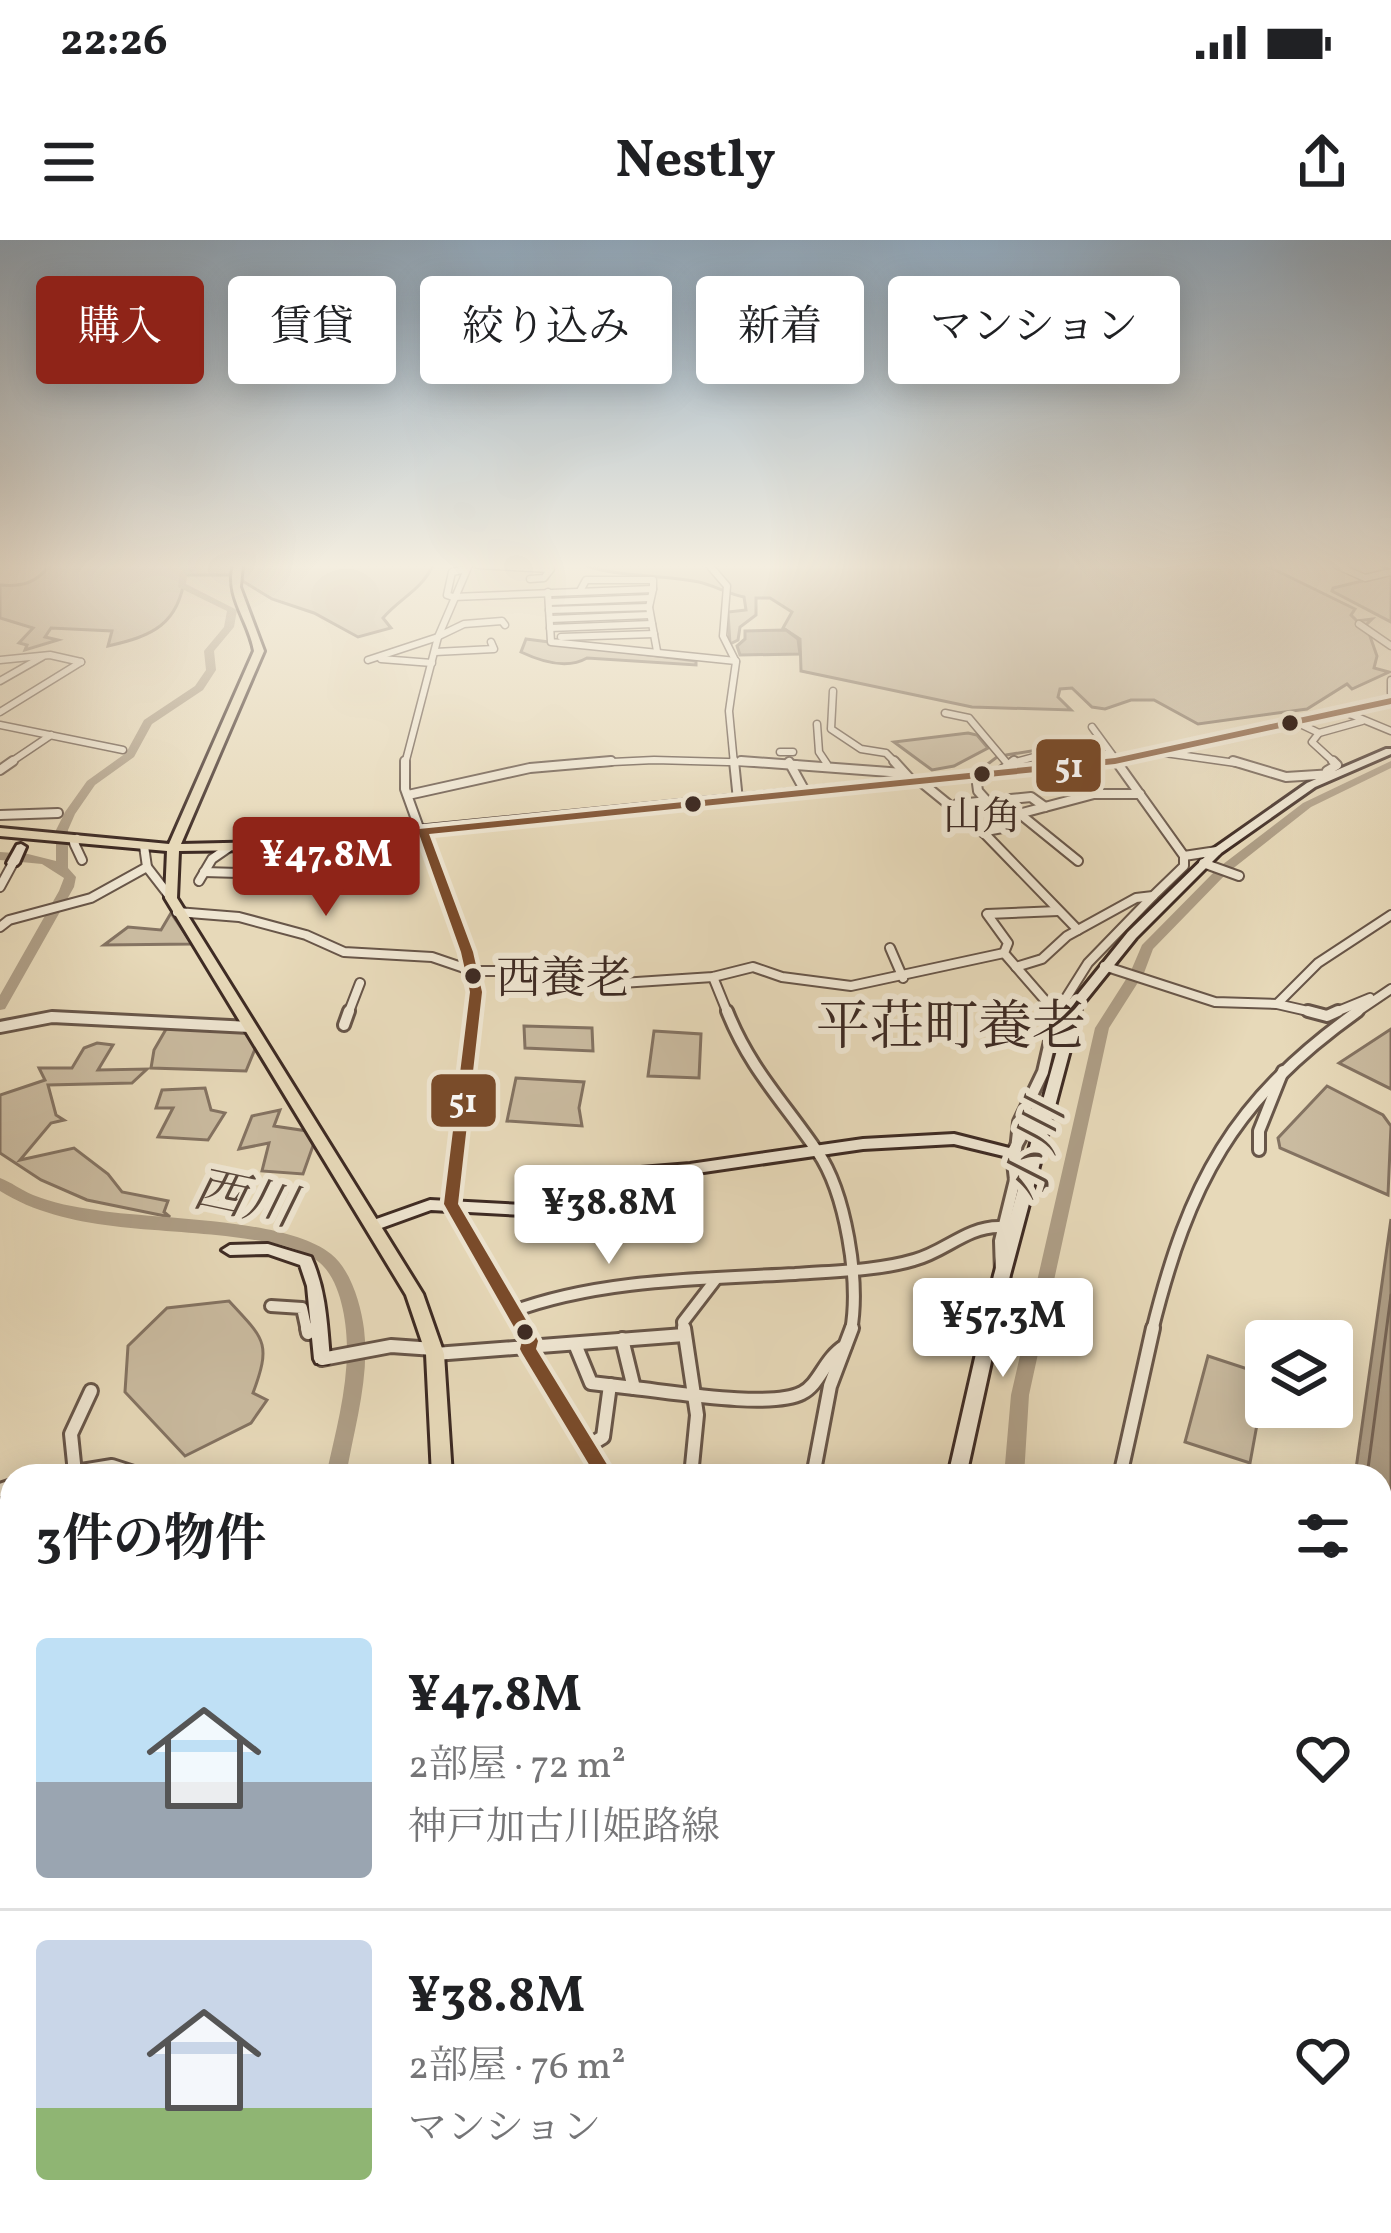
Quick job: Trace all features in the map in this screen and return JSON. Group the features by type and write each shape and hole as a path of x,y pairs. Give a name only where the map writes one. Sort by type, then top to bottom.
{"main road":[{"path":"257,658 173,848 174,905 415,1294 435,1352 441,1464"},
{"path":"0,832 19,851 52,836 173,848 228,848 423,831 1065,767 1165,753 1203,737 1345,712 1391,697"}],"street":[{"path":"0,681 40,658"},
{"path":"0,712 81,662 56,658"},
{"path":"376,658 432,663"},
{"path":"433,658 405,760 408,795 473,971 476,1004 451,1204 530,1341 527,1348"},
{"path":"712,658 736,661"},
{"path":"734,658 729,711 739,800"},
{"path":"1391,680 1391,697"},
{"path":"833,691 831,729 861,749 886,753 912,779"},
{"path":"1345,712 1391,731"},
{"path":"945,713 969,718 1002,758"},
{"path":"960,1464 1002,1275 1076,1004 1104,966 1203,863 1337,765 1312,742 1319,733 1364,721"},
{"path":"1298,722 1319,733"},
{"path":"0,724 123,750"},
{"path":"817,724 819,752 827,764"},
{"path":"1002,1275 999,1227 1017,1168 1014,1151 1025,1100 1047,1059 1057,1010 1111,934 1184,866 1184,856 1092,727"},
{"path":"0,770 51,735"},
{"path":"783,756 793,752"},
{"path":"1165,753 1222,758 1286,777 1330,772 1388,753"},
{"path":"1002,758 1056,754 1113,758"},
{"path":"1056,754 1065,767"},
{"path":"408,795 581,760 783,756 827,764 840,761 912,779 957,804 1078,930"},
{"path":"783,756 806,793"},
{"path":"997,774 1002,758"},
{"path":"507,766 536,767"},
{"path":"976,776 979,791 1008,816 1094,794 1140,794"},
{"path":"957,804 1031,797 1045,807"},
{"path":"0,815 58,813"},
{"path":"1020,814 1078,861"},
{"path":"986,831 1008,827"},
{"path":"75,839 82,860"},
{"path":"144,846 147,867 174,905 306,935 344,952 432,957 473,971 528,971 550,979 606,983 713,977 753,968 838,987 903,978 1004,953"},
{"path":"228,848 202,876 240,873 273,879 284,857 252,853 240,873"},
{"path":"0,887 19,851"},
{"path":"1184,856 1217,851"},
{"path":"1203,863 1239,876"},
{"path":"3,922 77,902 147,867"},
{"path":"1016,967 1042,958 1078,930 1136,898 1153,896"},
{"path":"1004,953 1008,943 988,914 1058,911"},
{"path":"1277,1004 1318,963 1391,915"},
{"path":"890,948 903,978"},
{"path":"1004,953 1042,1002 1057,1010"},
{"path":"1104,966 1216,1002 1277,1004 1327,1016 1379,997"},
{"path":"713,977 745,1056 816,1149 836,1190 852,1269 853,1326 830,1386 815,1464"},
{"path":"344,1025 360,983"},
{"path":"1122,1464 1142,1364 1202,1185 1242,1120 1283,1071 1391,989"},
{"path":"1057,1010 1064,1046"},
{"path":"2,1028 52,1017 250,1027"},
{"path":"1259,1150 1259,1131 1283,1071"},
{"path":"1014,1151 1037,1109 1050,1102"},
{"path":"373,1226 430,1205 524,1210 628,1174 816,1149 927,1138 1014,1151"},
{"path":"511,1312 545,1299 916,1260 981,1227 999,1227"},
{"path":"230,1250 268,1249 306,1261 315,1286 314,1333"},
{"path":"692,1464 696,1396 683,1322 716,1279"},
{"path":"271,1306 302,1308 325,1358 404,1346 435,1352 684,1335"},
{"path":"292,1338 314,1333"},
{"path":"622,1340 634,1388"},
{"path":"575,1344 591,1383 746,1399 800,1395 812,1385 826,1357 848,1342"},
{"path":"527,1348 597,1464"},
{"path":"588,1446 603,1437 610,1385"},
{"path":"74,1464 71,1434 91,1391"}],"shaded area":[{"path":"536,658 587,658 572,663"},
{"path":"587,658 673,658 696,661 696,665"},
{"path":"801,658 1376,658 1374,668 1389,672 1352,689 1347,684 1307,709 1198,724 1154,700 1092,707 1072,688 1060,689 1058,697 1071,710 972,707 801,671"},
{"path":"977,735 988,748 954,766 932,770 894,742"},
{"path":"171,913 192,944 104,945 128,927 161,930"},
{"path":"169,1024 248,1031 255,1049 246,1071 151,1068 154,1050"},
{"path":"524,1026 592,1028 593,1051 525,1048"},
{"path":"1391,1029 1391,1089 1339,1063"},
{"path":"654,1031 701,1034 699,1078 648,1076"},
{"path":"97,1043 113,1045 98,1070 147,1069 132,1083 48,1085 56,1115 64,1120 51,1123 20,1160 74,1148 108,1174 122,1192 168,1201 164,1212 170,1217 87,1200 41,1180 0,1153 0,1095 45,1080 39,1068 72,1068 84,1048"},
{"path":"516,1078 584,1082 579,1108 582,1126 507,1121"},
{"path":"1327,1086 1383,1115 1391,1126 1388,1195 1280,1148 1278,1138"},
{"path":"205,1088 211,1110 225,1113 208,1140 158,1137 173,1108 156,1108 162,1090"},
{"path":"280,1110 274,1126 307,1131 314,1143 303,1174 262,1171 269,1143 239,1149 252,1116"},
{"path":"229,1301 261,1342 262,1362 253,1393 267,1400 251,1423 185,1456 125,1392 128,1346 167,1308"},
{"path":"1208,1356 1245,1368 1245,1428 1256,1428 1250,1463 1185,1442"}],"water":[{"path":"1391,1219 1391,1464 1357,1464"}],"waterway":[{"path":"62,868 62,830 69,814 91,783 130,755 148,722 199,688 211,670 210,658"},
{"path":"1006,755 1056,747"},
{"path":"976,773 997,757"},
{"name":"小川","path":"1015,1464 1020,1395 1102,1028 1147,948 1222,871 1307,805 1391,764"},
{"name":"西川","path":"0,856 47,862 70,877 0,1006"},
{"name":"西川","path":"0,1183 58,1208 286,1240 329,1261 349,1303 356,1347 338,1464"}],"transit line":[{"name":"51","path":"598,1464 528,1349 530,1341 451,1204 476,992 467,952 423,831 1115,761 1391,701"}],"place":[{"name":"山角","path":"982,774"},
{"name":"西養老","path":"473,976"}],"district":[{"name":"平荘町養老","path":"951,1025"}]}
